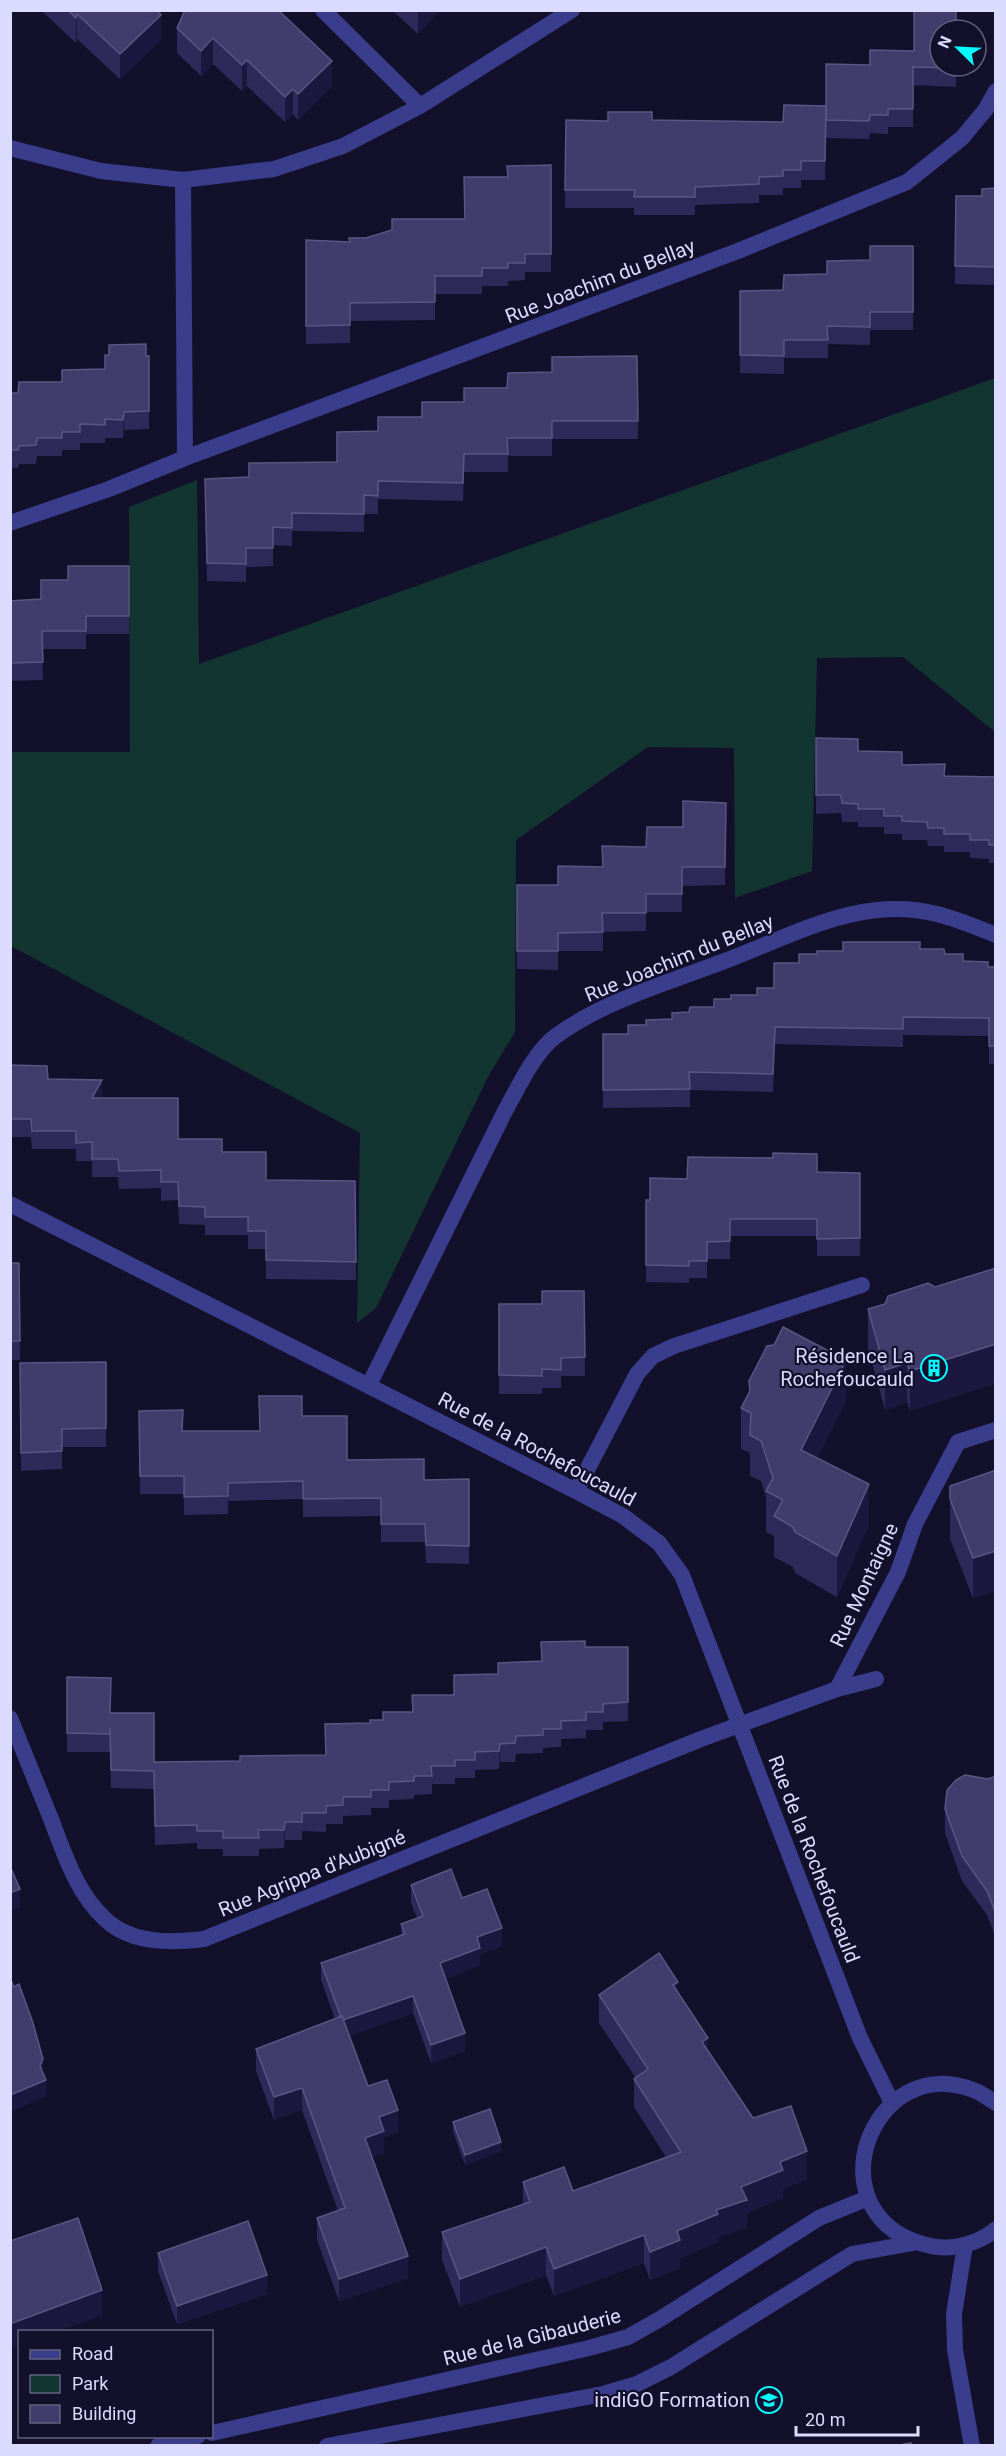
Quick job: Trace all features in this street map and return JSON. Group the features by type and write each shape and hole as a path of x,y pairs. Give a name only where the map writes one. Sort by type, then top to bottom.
{"street":[{"path":"323,10 420,106"},
{"path":"10,148 100,171 183,180 273,169 343,146 420,106 572,10"},
{"name":"Rue Joachim du Bellay","path":"10,523 110,489 185,458 738,251 907,182 962,138 986,109 996,91"},
{"path":"183,180 185,458"},
{"name":"Rue Joachim du Bellay","path":"369,1386 505,1111 528,1069 554,1037 601,1010 827,922 875,910 910,909 950,916 996,935"},
{"name":"Rue de la Rochefoucauld","path":"10,1204 576,1491 622,1516 659,1543 682,1575 860,2038 892,2103"},
{"path":"576,1491 637,1374 653,1356 675,1346 862,1286"},
{"name":"Rue Montaigne","path":"837,1689 898,1572 915,1524 958,1442 996,1430"},
{"path":"740,1724 837,1689 876,1679"},
{"name":"Rue Agrippa d'Aubigné","path":"10,1718 71,1870 86,1895 105,1920 134,1936 171,1943 204,1939 740,1724"},
{"path":"996,2103 976,2091 954,2085 932,2085 911,2092 892,2103 875,2123 865,2146 862,2172 868,2198 879,2216 894,2232 913,2242 939,2248 966,2245 989,2235 996,2229"},
{"path":"976,2091 996,2089"},
{"name":"Rue de la Gibauderie","path":"213,2433 589,2348 628,2337 819,2218 868,2198"},
{"path":"327,2445 603,2394 637,2384 670,2367 852,2254 913,2242"},
{"path":"966,2245 954,2314 955,2350 972,2445"},
{"path":"158,2445 189,2438"}],"green space":[{"path":"995,378 995,732 903,657 817,658 812,871 735,898 734,748 648,747 516,840 515,1032 489,1075 376,1308 357,1323 360,1133 11,946 11,752 130,752 129,507 197,480 199,664"}],"building":[{"path":"68,10 157,10 161,15 120,54 77,14 76,18"},
{"path":"185,10 278,10 332,61 298,94 293,89 285,97 247,60 242,65 213,38 201,51 177,28"},
{"path":"914,10 956,10 956,18 928,18 928,67 913,67 913,109 888,109 888,115 870,115 869,121 826,120 826,64 870,65 870,50 914,51"},
{"path":"784,105 826,106 825,161 801,161 801,170 783,170 783,176 759,177 759,184 695,187 695,197 634,197 635,190 565,190 566,120 608,121 608,112 652,112 652,120 783,122"},
{"path":"551,165 551,254 525,254 525,263 508,263 508,268 482,268 482,276 435,276 435,302 350,303 350,325 306,326 306,240 350,242 349,238 366,238 392,230 392,219 465,219 464,177 508,177 507,166"},
{"path":"996,188 996,267 955,266 956,196 982,196 982,189"},
{"path":"870,246 913,246 913,312 870,312 870,327 827,326 828,340 784,340 784,356 740,355 740,291 783,290 784,275 827,274 827,261 870,260"},
{"path":"146,344 146,356 149,356 149,411 124,412 123,420 105,419 105,425 80,424 80,432 62,432 62,438 37,438 36,445 19,446 18,450 10,450 10,393 18,393 19,382 62,382 62,370 105,369 105,355 109,355 109,345"},
{"path":"637,356 638,421 552,421 552,438 507,438 508,454 464,454 463,483 378,481 378,496 364,495 364,514 292,513 292,528 273,527 273,548 246,548 246,564 207,563 205,479 249,477 249,463 337,462 337,432 378,431 378,417 422,417 422,402 464,402 464,388 507,388 508,373 552,372 552,357"},
{"path":"68,566 129,566 129,616 86,616 86,631 42,631 43,662 10,663 10,601 41,599 41,580 68,580"},
{"path":"816,738 858,739 858,751 902,752 902,765 945,764 944,776 996,777 996,845 989,845 989,840 970,840 970,834 944,834 944,828 928,828 927,822 902,821 902,816 884,816 884,809 858,809 858,804 842,803 841,795 816,795"},
{"path":"683,801 726,803 725,867 682,867 682,894 646,894 646,913 602,913 603,932 558,933 558,951 517,951 517,885 558,885 558,866 603,867 602,846 646,847 647,827 683,827"},
{"path":"843,942 920,942 920,949 944,949 945,954 963,954 963,961 988,962 988,967 996,967 996,1046 989,1046 989,1018 903,1017 903,1029 775,1027 773,1074 689,1072 690,1089 603,1090 603,1034 628,1034 628,1025 646,1025 646,1020 672,1019 672,1013 689,1012 690,1007 714,1007 714,999 731,999 731,995 757,995 757,988 774,988 774,963 799,963 799,954 843,951"},
{"path":"10,1065 47,1066 48,1079 102,1080 92,1098 178,1098 178,1139 222,1139 222,1152 266,1152 266,1180 355,1181 356,1262 266,1260 266,1231 248,1231 248,1217 205,1217 205,1207 179,1206 178,1182 161,1182 161,1170 119,1171 118,1159 92,1159 92,1142 76,1143 76,1131 32,1131 31,1119 10,1119"},
{"path":"773,1153 817,1154 817,1172 860,1173 860,1238 817,1239 817,1219 730,1219 730,1241 707,1242 707,1261 689,1261 689,1266 646,1265 646,1200 650,1200 650,1178 687,1179 688,1157 773,1158"},
{"path":"10,1263 19,1263 20,1341 10,1341"},
{"path":"996,1268 996,1344 910,1371 907,1363 885,1370 868,1309 885,1304 888,1296 928,1283 935,1287"},
{"path":"542,1291 584,1291 585,1357 561,1358 561,1370 542,1369 542,1376 499,1375 499,1304 542,1304"},
{"path":"783,1327 846,1360 801,1450 869,1484 837,1556 795,1532 793,1527 774,1516 783,1500 766,1491 773,1478 761,1441 750,1435 751,1413 741,1408 750,1391 749,1381 767,1346 774,1345"},
{"path":"106,1362 106,1428 62,1429 62,1451 21,1453 20,1363"},
{"path":"259,1396 302,1396 302,1416 347,1416 347,1460 424,1459 424,1480 469,1479 469,1546 426,1545 425,1524 381,1524 381,1498 303,1499 303,1481 228,1483 228,1496 184,1497 184,1476 140,1476 139,1411 183,1410 182,1431 260,1431"},
{"path":"996,1470 996,1551 973,1558 950,1499 950,1486"},
{"path":"585,1641 585,1647 628,1647 628,1702 603,1704 603,1712 586,1712 586,1720 561,1721 561,1729 543,1729 543,1735 516,1736 515,1743 500,1744 499,1751 475,1752 475,1760 455,1760 455,1766 431,1766 432,1776 414,1776 414,1781 389,1782 389,1790 371,1790 371,1797 343,1797 343,1805 326,1806 326,1813 302,1813 302,1822 285,1822 284,1830 258,1830 259,1838 223,1838 223,1831 197,1831 197,1825 155,1826 154,1771 111,1770 110,1728 110,1734 67,1733 67,1677 111,1678 110,1713 154,1713 154,1762 240,1761 240,1756 326,1755 325,1724 370,1723 370,1720 383,1720 383,1712 413,1712 412,1695 454,1695 454,1675 498,1674 498,1663 542,1661 541,1642"},
{"path":"965,1775 988,1779 996,1776 996,1914 987,1891 962,1856 945,1809 947,1790 956,1780"},
{"path":"10,1866 20,1889 10,1893"},
{"path":"451,1869 462,1898 487,1889 502,1928 477,1937 480,1948 440,1963 465,2033 431,2045 413,1996 343,2020 321,1963 405,1934 401,1924 423,1916 411,1885"},
{"path":"659,1953 678,1982 673,1985 708,2038 702,2042 753,2118 791,2106 807,2151 780,2162 783,2170 741,2187 747,2200 716,2210 718,2214 677,2231 680,2240 650,2252 644,2235 554,2269 546,2247 460,2279 442,2232 530,2202 523,2182 564,2167 573,2191 681,2152 634,2079 648,2069 599,1995"},
{"path":"10,1978 14,1987 19,1984 33,2023 43,2059 40,2066 46,2080 10,2095"},
{"path":"342,2016 368,2086 387,2080 398,2110 379,2117 384,2131 365,2138 408,2256 339,2279 317,2218 345,2208 302,2088 274,2097 256,2049"},
{"path":"490,2109 501,2142 465,2155 453,2122"},
{"path":"78,2218 102,2290 10,2324 10,2241"},
{"path":"248,2221 267,2275 177,2306 158,2253"}],"place":[{"name":"Résidence La Rochefoucauld","path":"934,1368"},
{"name":"indiGO Formation","path":"769,2400"}]}
